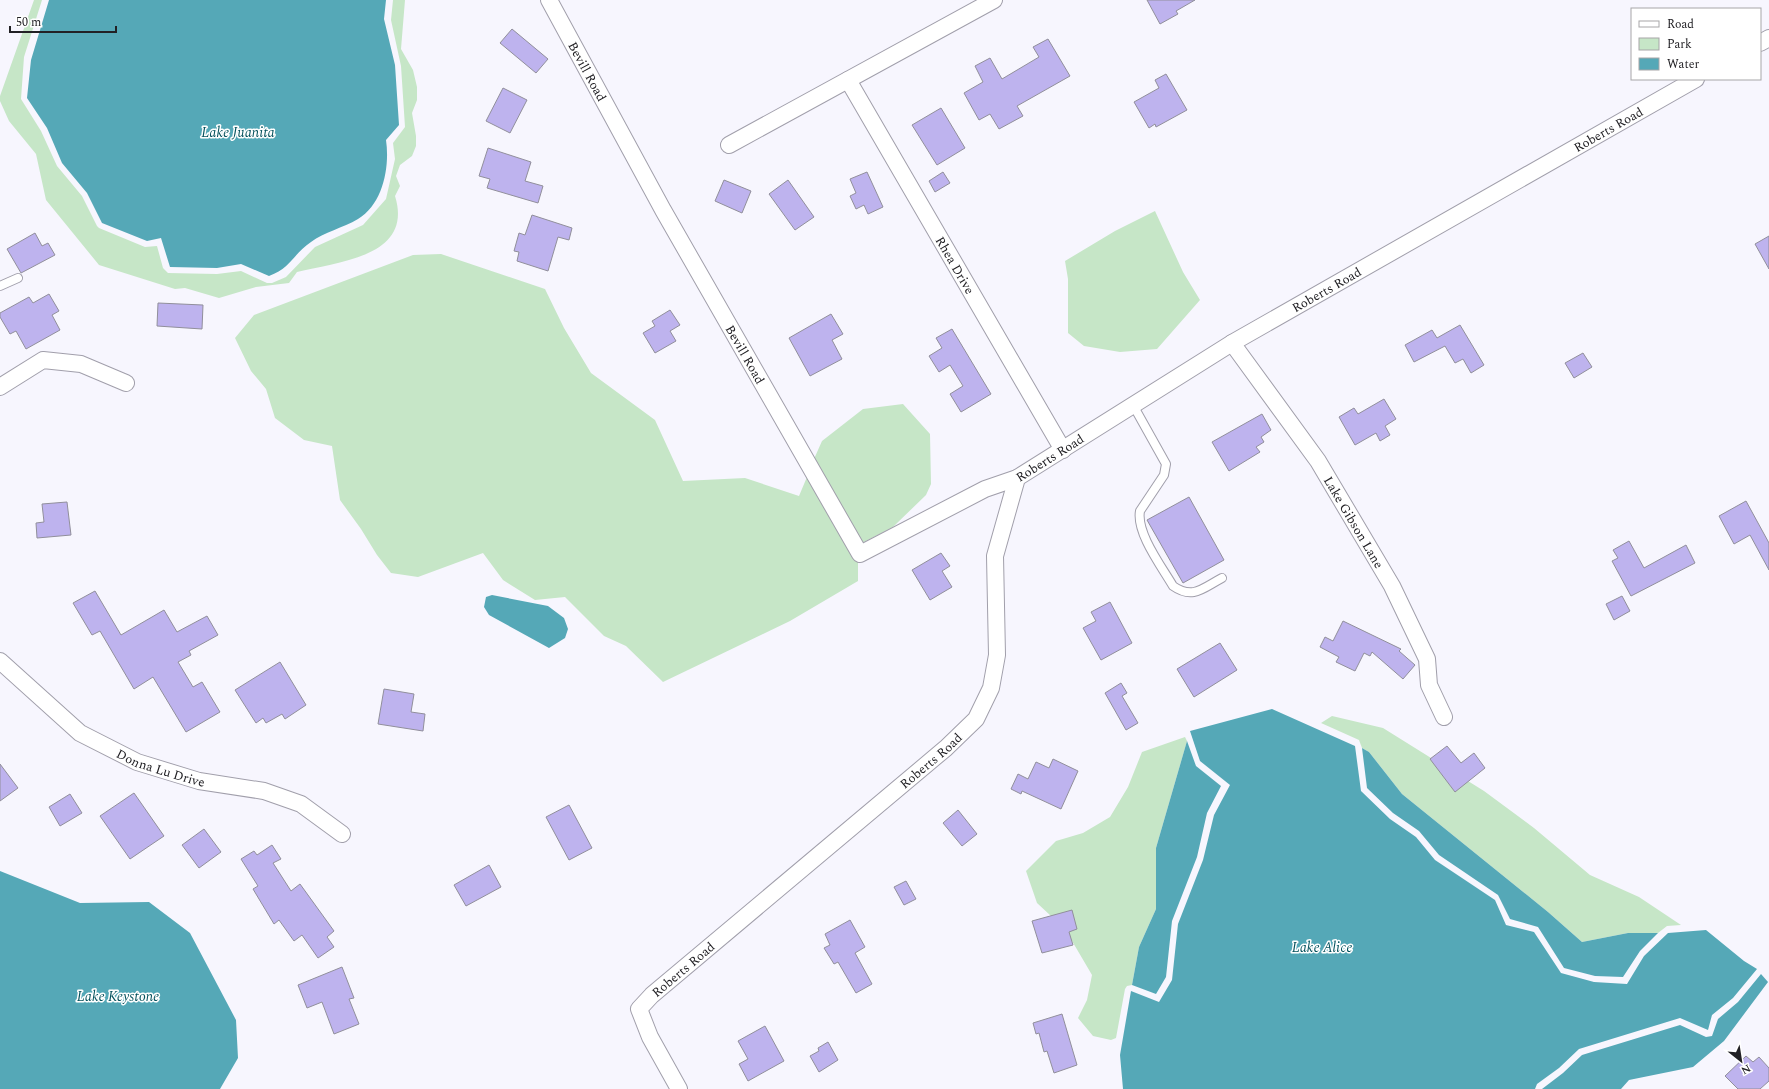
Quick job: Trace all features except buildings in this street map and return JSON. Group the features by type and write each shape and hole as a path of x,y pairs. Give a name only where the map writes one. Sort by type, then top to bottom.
{"street":[{"name":"Bevill Road","path":"549,0 663,210 860,554 985,489 1017,478"},
{"path":"729,145 994,0"},
{"name":"Rhea Drive","path":"848,80 1063,450"},
{"name":"Roberts Road","path":"679,1089 650,1038 639,1009 656,992 946,748 976,719 991,688 997,655 995,556 1017,478 1232,343 1694,80"},
{"name":"Lake Gibson Lane","path":"1232,343 1318,461 1392,586 1427,659 1429,685 1444,717"},
{"path":"0,387 43,360 82,364 126,384"},
{"name":"Donna Lu Drive","path":"0,661 80,733 137,762 199,781 264,791 301,804 342,834"}],"lane":[{"path":"0,286 18,278"},
{"path":"1134,405 1166,464 1164,475 1140,511 1139,518 1142,532 1173,586 1179,590 1186,593 1198,592 1222,578"}],"green space":[{"path":"34,0 42,0 24,57 21,99 41,131 57,166 82,196 97,226 145,247 157,246 163,268 168,273 217,274 241,271 267,283 272,283 286,277 315,247 363,225 386,199 395,159 393,143 405,127 401,66 391,20 393,0 405,0 401,49 413,70 417,87 417,100 412,113 416,136 416,146 412,156 400,165 396,176 400,186 395,196 398,216 393,232 383,244 368,253 351,260 297,272 289,283 256,287 219,298 185,288 175,289 99,265 46,200 36,154 9,121 0,101 0,96"},
{"path":"1155,211 1183,272 1200,300 1157,349 1120,352 1084,346 1068,333 1068,279 1065,261 1115,231"},
{"path":"441,254 545,289 564,328 591,373 655,420 683,481 745,478 799,496 807,477 860,560 858,562 858,581 790,621 663,682 626,646 604,636 565,597 535,600 503,580 483,553 418,577 391,573 340,500 332,446 304,440 275,418 266,389 251,371 235,338 254,315 413,255"},
{"path":"903,404 930,434 931,484 926,495 893,527 862,543 814,459 822,441 863,409"},
{"path":"1332,716 1383,728 1484,791 1534,828 1590,875 1639,897 1681,925 1667,926 1658,933 1628,933 1582,942 1548,912 1402,794 1369,752 1362,748 1359,740 1321,723"},
{"path":"1185,737 1187,741 1156,848 1156,909 1139,947 1132,985 1127,986 1125,989 1116,1038 1111,1040 1093,1036 1078,1018 1087,1000 1092,975 1065,929 1037,903 1026,871 1056,841 1083,833 1110,817 1128,787 1142,752"}],"water":[{"name":"Lake Juanita","path":"49,0 386,0 384,19 395,65 399,125 386,140 387,162 383,184 379,195 367,212 358,219 322,235 311,242 287,265 269,276 241,264 217,268 170,267 161,238 147,241 102,223 87,193 62,163 47,128 27,98 31,60"},
{"path":"492,595 548,606 564,618 568,629 565,638 549,648 489,615 484,607 486,597"},
{"name":"Lake Alice","path":"1272,709 1355,746 1361,791 1390,819 1416,837 1435,860 1495,900 1506,925 1534,932 1561,973 1594,982 1627,984 1644,956 1668,933 1706,930 1744,961 1757,969 1733,998 1712,1015 1708,1030 1680,1018 1579,1049 1559,1068 1537,1084 1535,1089 1123,1089 1120,1055 1131,991 1159,1002 1172,980 1178,924 1203,860 1214,815 1230,785 1200,761 1190,731"},
{"path":"1187,741 1196,766 1221,786 1207,813 1197,857 1172,921 1166,977 1156,994 1132,985 1139,947 1156,909 1156,848"},
{"path":"1362,748 1369,752 1402,794 1548,912 1582,942 1628,933 1658,933 1640,951 1623,977 1595,976 1564,968 1538,927 1510,919 1498,895 1439,855 1419,831 1393,813 1367,788"},
{"name":"Lake Keystone","path":"0,871 80,903 149,902 190,933 236,1020 238,1058 220,1089 0,1089"},
{"path":"1761,974 1768,982 1724,1041 1693,1067 1629,1080 1621,1089 1542,1089 1563,1073 1582,1055 1680,1025 1706,1037 1712,1036 1718,1019 1738,1002"}]}
